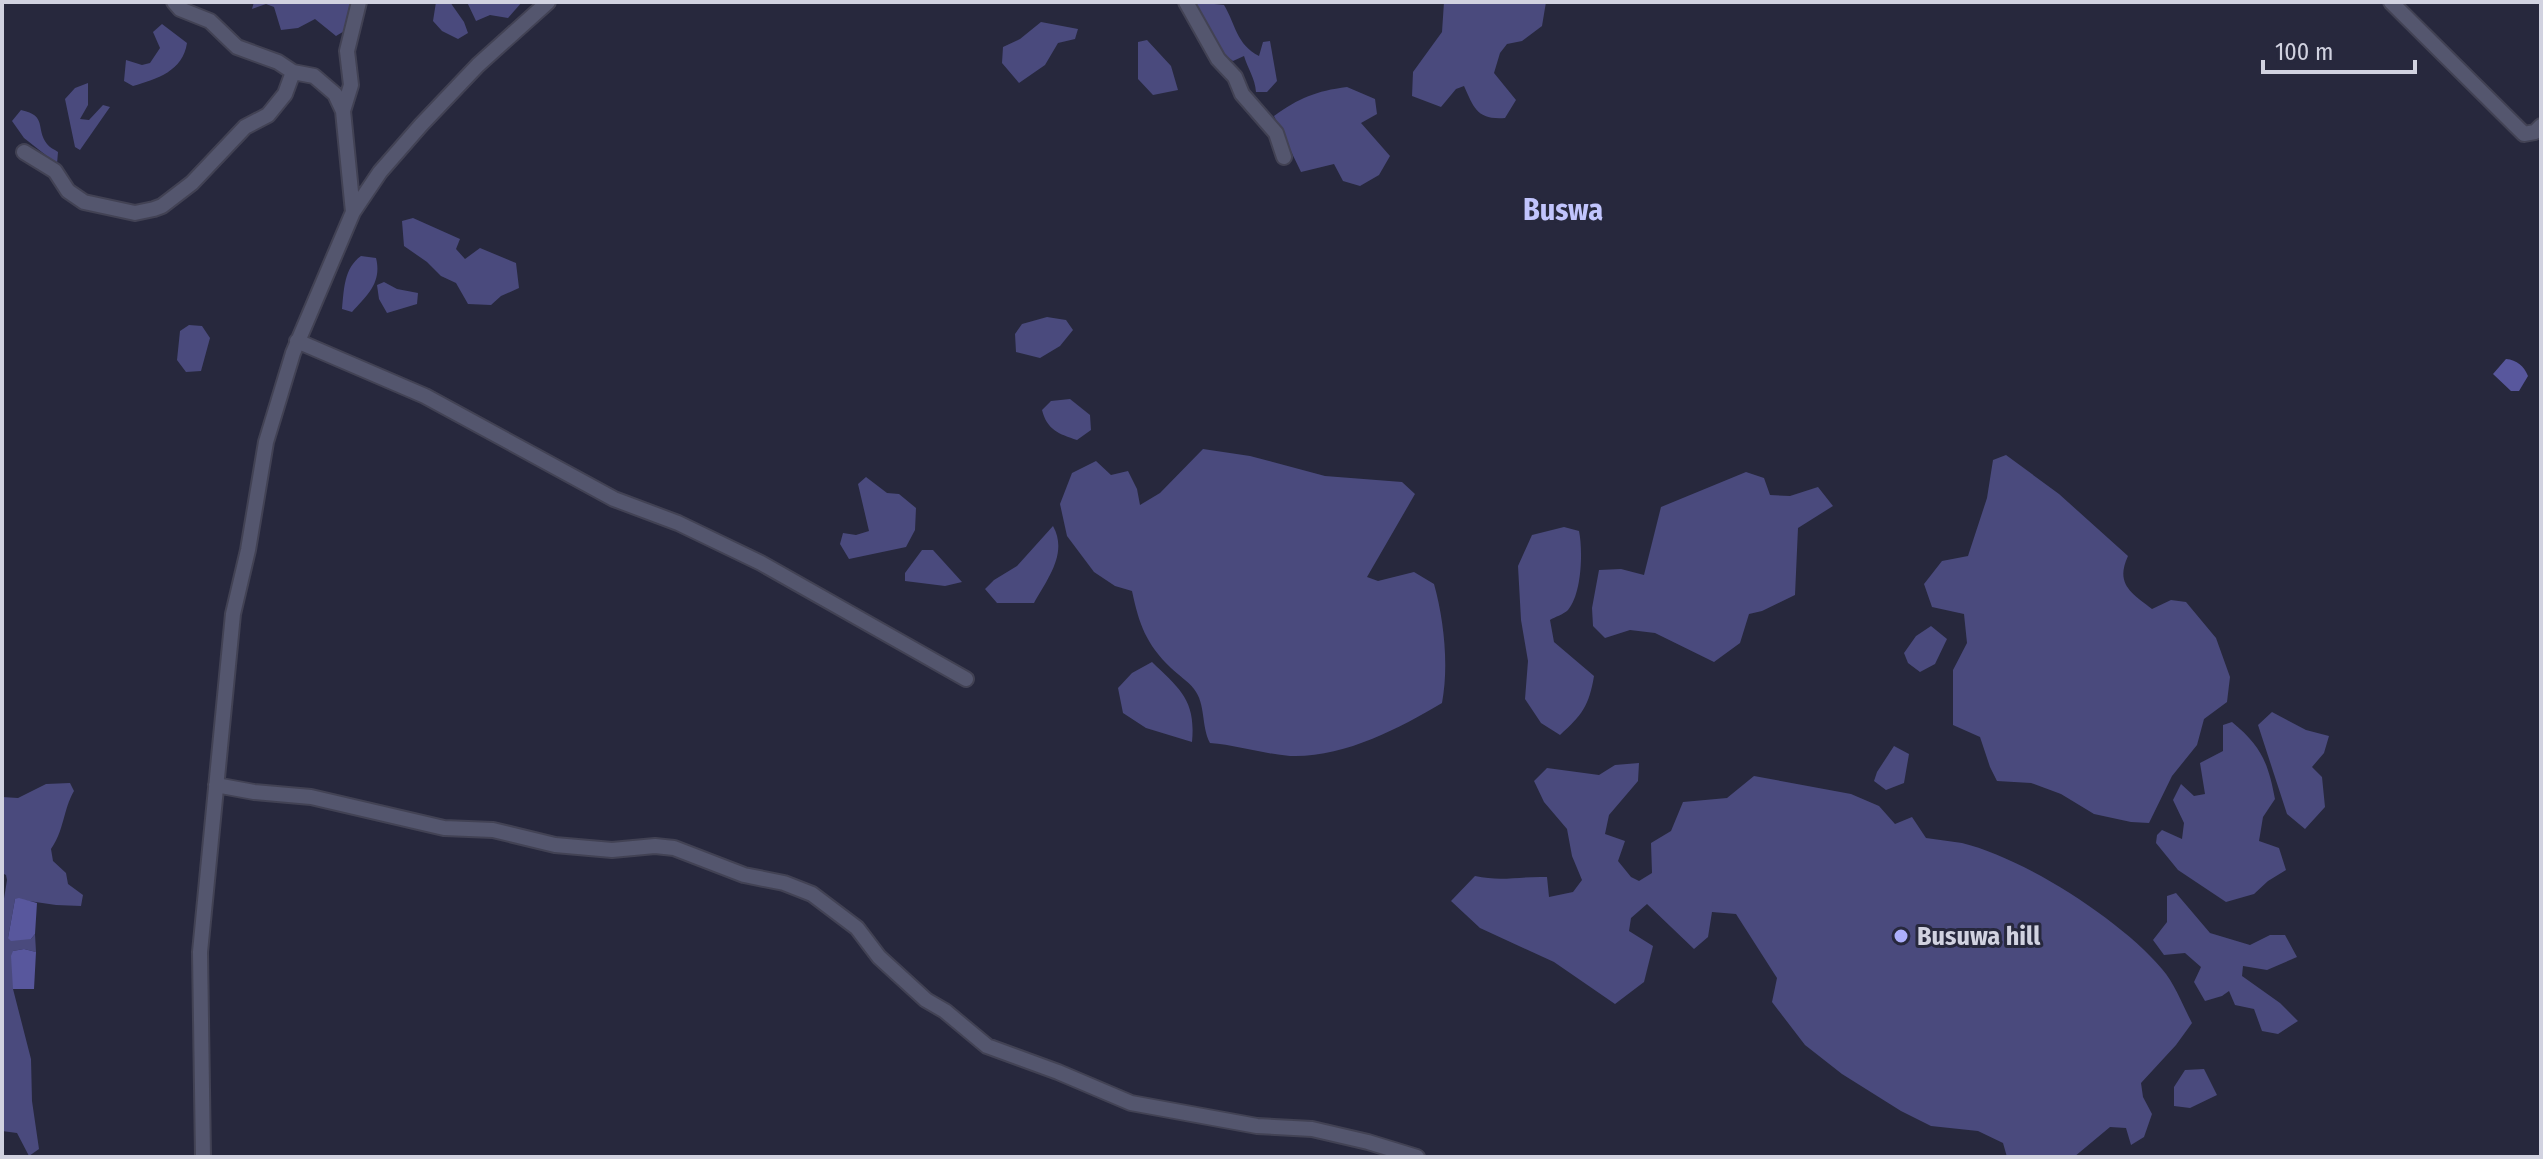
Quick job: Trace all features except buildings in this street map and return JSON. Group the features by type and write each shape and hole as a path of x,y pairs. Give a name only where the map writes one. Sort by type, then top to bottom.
{"street":[{"path":"174,2 180,9 210,21 237,47 278,62 293,72 314,76 335,94 343,111 353,212"},
{"path":"343,111 351,85 347,51 359,2"},
{"path":"203,1157 200,952 233,614 248,550 266,442 297,341 353,212 380,172 421,125 478,65 548,2"},
{"path":"1186,2 1218,59 1235,77 1242,94 1276,133 1284,157"},
{"path":"2391,2 2524,134 2535,132 2541,126"},
{"path":"24,152 55,171 68,191 84,202 135,213 154,209 192,183 245,127 268,115 285,94 293,72"},
{"path":"297,341 425,396 614,499 678,523 761,563 966,679"},
{"path":"216,785 311,797 444,828 493,830 555,845 612,850 655,846 674,848 744,875 784,883 812,894 857,928 879,957 926,1000 945,1011 987,1046 1131,1103 1257,1126 1312,1129 1417,1157"}],"shaded area":[{"path":"254,2 353,2 346,30 336,36 315,19 298,28 281,30 274,7 266,4 252,9"},
{"path":"436,2 450,2 468,33 458,39 442,31 433,21"},
{"path":"467,2 522,2 508,18 490,15 476,21"},
{"path":"1444,2 1546,2 1542,26 1522,41 1507,44 1500,53 1494,73 1516,100 1505,118 1482,115 1464,86 1456,89 1441,107 1412,96 1413,72 1442,32"},
{"path":"1193,4 1224,5 1241,40 1259,56 1263,42 1270,41 1277,81 1267,92 1256,92 1244,56 1233,61 1222,53"},
{"path":"1041,22 1078,29 1075,39 1058,43 1045,65 1019,83 1002,63 1003,47 1020,39"},
{"path":"162,24 187,43 180,61 168,72 151,80 133,86 124,81 126,60 142,65 150,63 160,48 153,32"},
{"path":"1147,40 1171,66 1178,90 1153,95 1138,79 1138,42"},
{"path":"88,83 88,105 80,119 89,120 103,105 110,107 80,150 75,147 65,99 75,88"},
{"path":"1347,87 1375,99 1377,114 1361,123 1390,156 1379,175 1360,186 1343,181 1334,164 1301,172 1274,116 1308,96"},
{"path":"21,110 38,119 47,144 58,152 57,164 24,138 12,121"},
{"path":"413,218 460,239 456,249 465,259 480,248 516,263 519,288 501,296 491,305 468,304 456,283 441,276 404,246 402,221"},
{"path":"361,256 376,258 377,274 368,294 352,312 342,309 344,287 351,267"},
{"path":"384,282 397,289 418,293 417,304 387,313 379,299 377,285"},
{"path":"1047,317 1066,320 1073,330 1060,346 1040,358 1016,352 1015,334 1022,324"},
{"path":"189,325 202,326 210,338 201,371 186,372 177,360 180,331"},
{"path":"2506,359 2520,364 2528,376 2519,391 2511,391 2493,374"},
{"path":"1070,399 1090,415 1091,430 1077,440 1055,430 1042,410 1051,401"},
{"path":"1203,449 1250,456 1325,476 1402,482 1415,494 1367,577 1378,581 1414,572 1434,584 1444,643 1442,703 1389,732 1330,752 1290,756 1210,743 1198,695 1162,659 1150,642 1141,624 1132,591 1115,586 1094,572 1067,536 1060,504 1072,473 1096,461 1111,475 1128,471 1137,489 1140,505 1160,493"},
{"path":"2006,455 2059,494 2128,556 2124,581 2138,598 2152,609 2171,600 2186,602 2216,638 2230,677 2227,702 2204,719 2197,745 2172,776 2149,823 2094,814 2061,794 2031,783 1997,781 1980,737 1953,725 1953,670 1967,643 1964,614 1932,607 1924,584 1942,561 1968,556 1987,498 1993,460"},
{"path":"1746,472 1764,478 1770,495 1790,496 1818,487 1833,506 1798,528 1795,595 1749,614 1740,643 1714,662 1655,633 1630,630 1605,638 1593,626 1592,608 1599,570 1621,569 1644,575 1661,507"},
{"path":"866,477 887,493 899,494 916,508 915,530 906,547 849,559 840,544 843,533 856,535 869,531 858,484"},
{"path":"1053,526 1057,536 1057,556 1034,603 997,603 985,589 1017,566"},
{"path":"1564,527 1579,531 1580,572 1573,603 1550,620 1554,642 1594,676 1583,709 1560,735 1541,723 1525,699 1528,661 1521,620 1518,566 1532,535"},
{"path":"922,550 933,550 962,582 945,586 905,581 905,573"},
{"path":"1931,626 1947,639 1935,664 1920,672 1908,663 1904,653 1916,636"},
{"path":"1152,662 1184,696 1191,716 1192,742 1146,728 1123,713 1118,688 1132,673"},
{"path":"2272,712 2306,730 2329,736 2324,753 2312,767 2322,777 2325,807 2305,829 2287,814 2258,725"},
{"path":"2232,722 2257,747 2266,765 2275,799 2263,817 2259,841 2279,848 2286,870 2254,894 2226,902 2178,870 2156,843 2157,835 2162,830 2182,839 2184,823 2173,800 2181,784 2194,796 2205,794 2200,763 2223,751 2223,725"},
{"path":"1894,746 1909,754 1904,783 1886,790 1874,781"},
{"path":"1639,763 1638,781 1609,815 1605,834 1625,841 1618,861 1631,877 1639,881 1652,873 1651,843 1671,831 1683,802 1727,798 1754,776 1851,794 1879,806 1895,824 1912,817 1926,838 1962,843 2014,862 2097,912 2144,950 2162,969 2192,1023 2141,1083 2143,1097 2152,1114 2144,1137 2131,1145 2126,1128 2110,1127 2074,1157 2007,1157 2003,1143 1978,1131 1931,1126 1901,1111 1842,1074 1805,1045 1772,1002 1777,978 1736,914 1712,912 1708,937 1694,949 1647,904 1631,918 1629,931 1653,946 1644,982 1615,1004 1554,962 1480,928 1451,901 1475,876 1503,879 1547,877 1549,897 1573,892 1582,880 1572,856 1567,829 1544,802 1534,781 1547,768 1599,775 1615,765"},
{"path":"70,783 74,791 51,849 53,861 66,873 68,884 83,895 81,906 15,899 8,938 31,939 35,934 36,952 24,949 13,951 13,989 31,1059 32,1101 39,1149 29,1156 17,1133 2,1131 2,911 7,880 2,873 2,797 18,798 46,784"},
{"path":"2176,893 2210,933 2250,945 2270,935 2285,935 2297,957 2267,970 2243,966 2242,976 2280,1003 2298,1021 2278,1034 2262,1031 2254,1009 2235,1005 2229,991 2205,1001 2194,982 2201,967 2185,953 2164,955 2153,940 2167,922 2167,896"},
{"path":"15,899 37,903 35,934 31,939 11,941 8,938"},
{"path":"24,949 36,952 34,989 13,989 11,956 13,951"},
{"path":"2204,1069 2217,1095 2190,1108 2174,1106 2174,1087 2185,1070"}],"place":[{"name":"Busuwa hill","path":"1901,936"}],"district":[{"name":"Buswa","path":"1563,210"}]}
